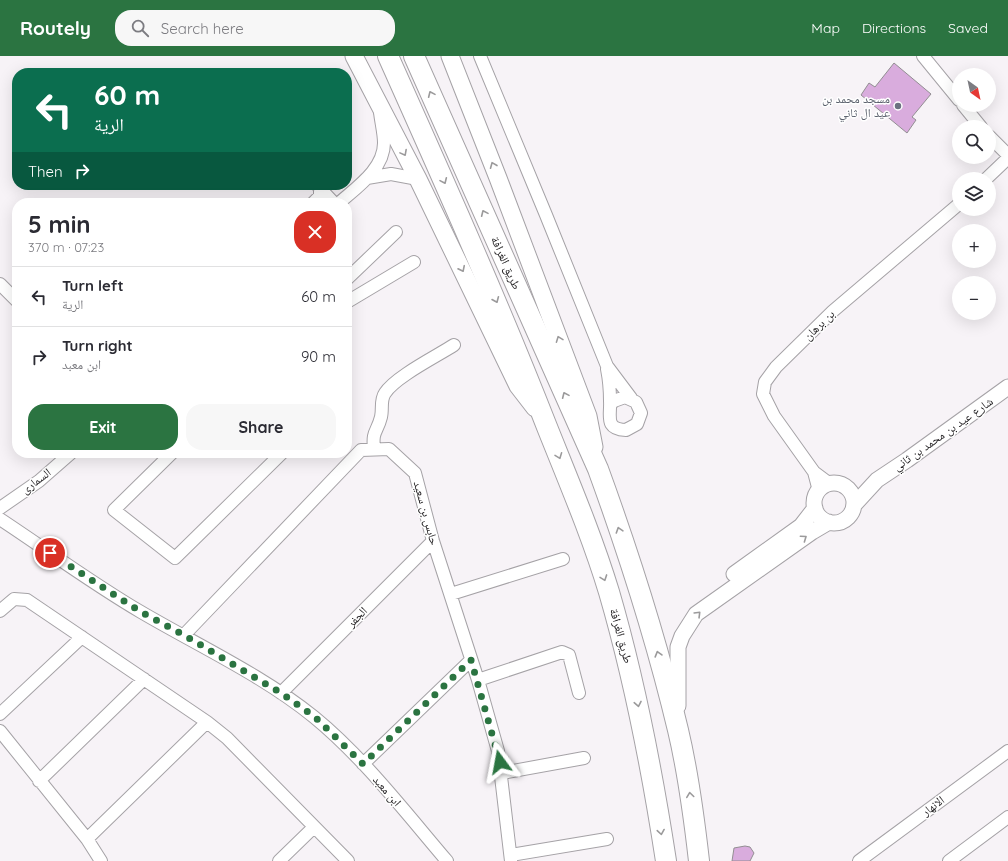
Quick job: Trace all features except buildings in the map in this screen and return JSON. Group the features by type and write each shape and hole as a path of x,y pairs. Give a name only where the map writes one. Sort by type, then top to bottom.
{"highway":[{"name":"طريق الغرافة","path":"388,56 508,327 545,420 608,589 624,646 651,769 666,861"},
{"name":"طريق الغرافة","path":"414,56 598,469 614,512 650,627 678,730 699,861"}],"main road":[{"name":"طريق الغرافة","path":"354,56 418,179 518,386 545,420"},
{"name":"طريق الغرافة","path":"450,56 588,416 598,469"}],"street":[{"path":"480,56 607,366 631,398 640,407 641,413 637,424 632,428 620,430 615,427 608,417 610,405 607,366"},
{"path":"923,56 952,91"},
{"path":"345,198 367,178 377,165 384,144 379,105"},
{"path":"969,112 975,120"},
{"path":"993,172 1008,157 996,144"},
{"path":"367,178 391,174 418,179"},
{"path":"321,190 329,198"},
{"name":"بن برهان","path":"824,487 767,404 763,394 765,382 776,367 833,311 952,210"},
{"path":"352,274 396,232"},
{"path":"352,299 414,262"},
{"path":"0,284 12,297"},
{"path":"374,449 373,435 382,416 381,405 385,393 398,381 454,345"},
{"name":"شارع عيد بن محمد بن ثاني","path":"854,505 877,480 908,460 1008,387"},
{"path":"610,405 619,398 631,398"},
{"name":"حابس بن سعيد","path":"184,635 361,450 389,449 415,473 433,541 478,680 498,751 502,773 511,858"},
{"name":"السمارى","path":"0,508 65,458"},
{"path":"167,458 114,510 174,558 277,458"},
{"name":"شارع عيد بن محمد بن ثاني","path":"847,488 877,480"},
{"path":"836,483 847,488 853,495 854,505 850,516 834,523 818,516 815,508 815,499 824,487 836,483"},
{"path":"718,598 711,596 713,589 801,526 815,508"},
{"name":"ابن معبد","path":"0,519 141,612 184,635 281,693 315,717 363,764 448,861"},
{"path":"678,730 678,647 682,636 696,614 812,532 829,522"},
{"name":"الجفر","path":"281,693 433,541"},
{"path":"451,594 563,559"},
{"path":"0,611 14,600 27,600 207,722 223,735 348,861"},
{"path":"0,714 82,637"},
{"path":"478,680 562,652 569,656 579,693"},
{"path":"363,764 471,660"},
{"path":"39,782 144,679"},
{"path":"87,839 207,722"},
{"path":"0,731 39,782 87,839 101,861"},
{"name":"الانهار","path":"859,861 1008,751"},
{"path":"502,773 584,758"},
{"path":"949,861 1008,817"},
{"path":"279,861 314,827"},
{"path":"87,839 98,848 108,861"},
{"path":"511,858 607,839"}],"place":[{"name":"مسجد محمد بن عيد ال ثاني","path":"898,106"}],"route":[{"path":"50,553 141,612 184,635 281,693 315,717 363,764 471,660 478,680 500,762"}]}
